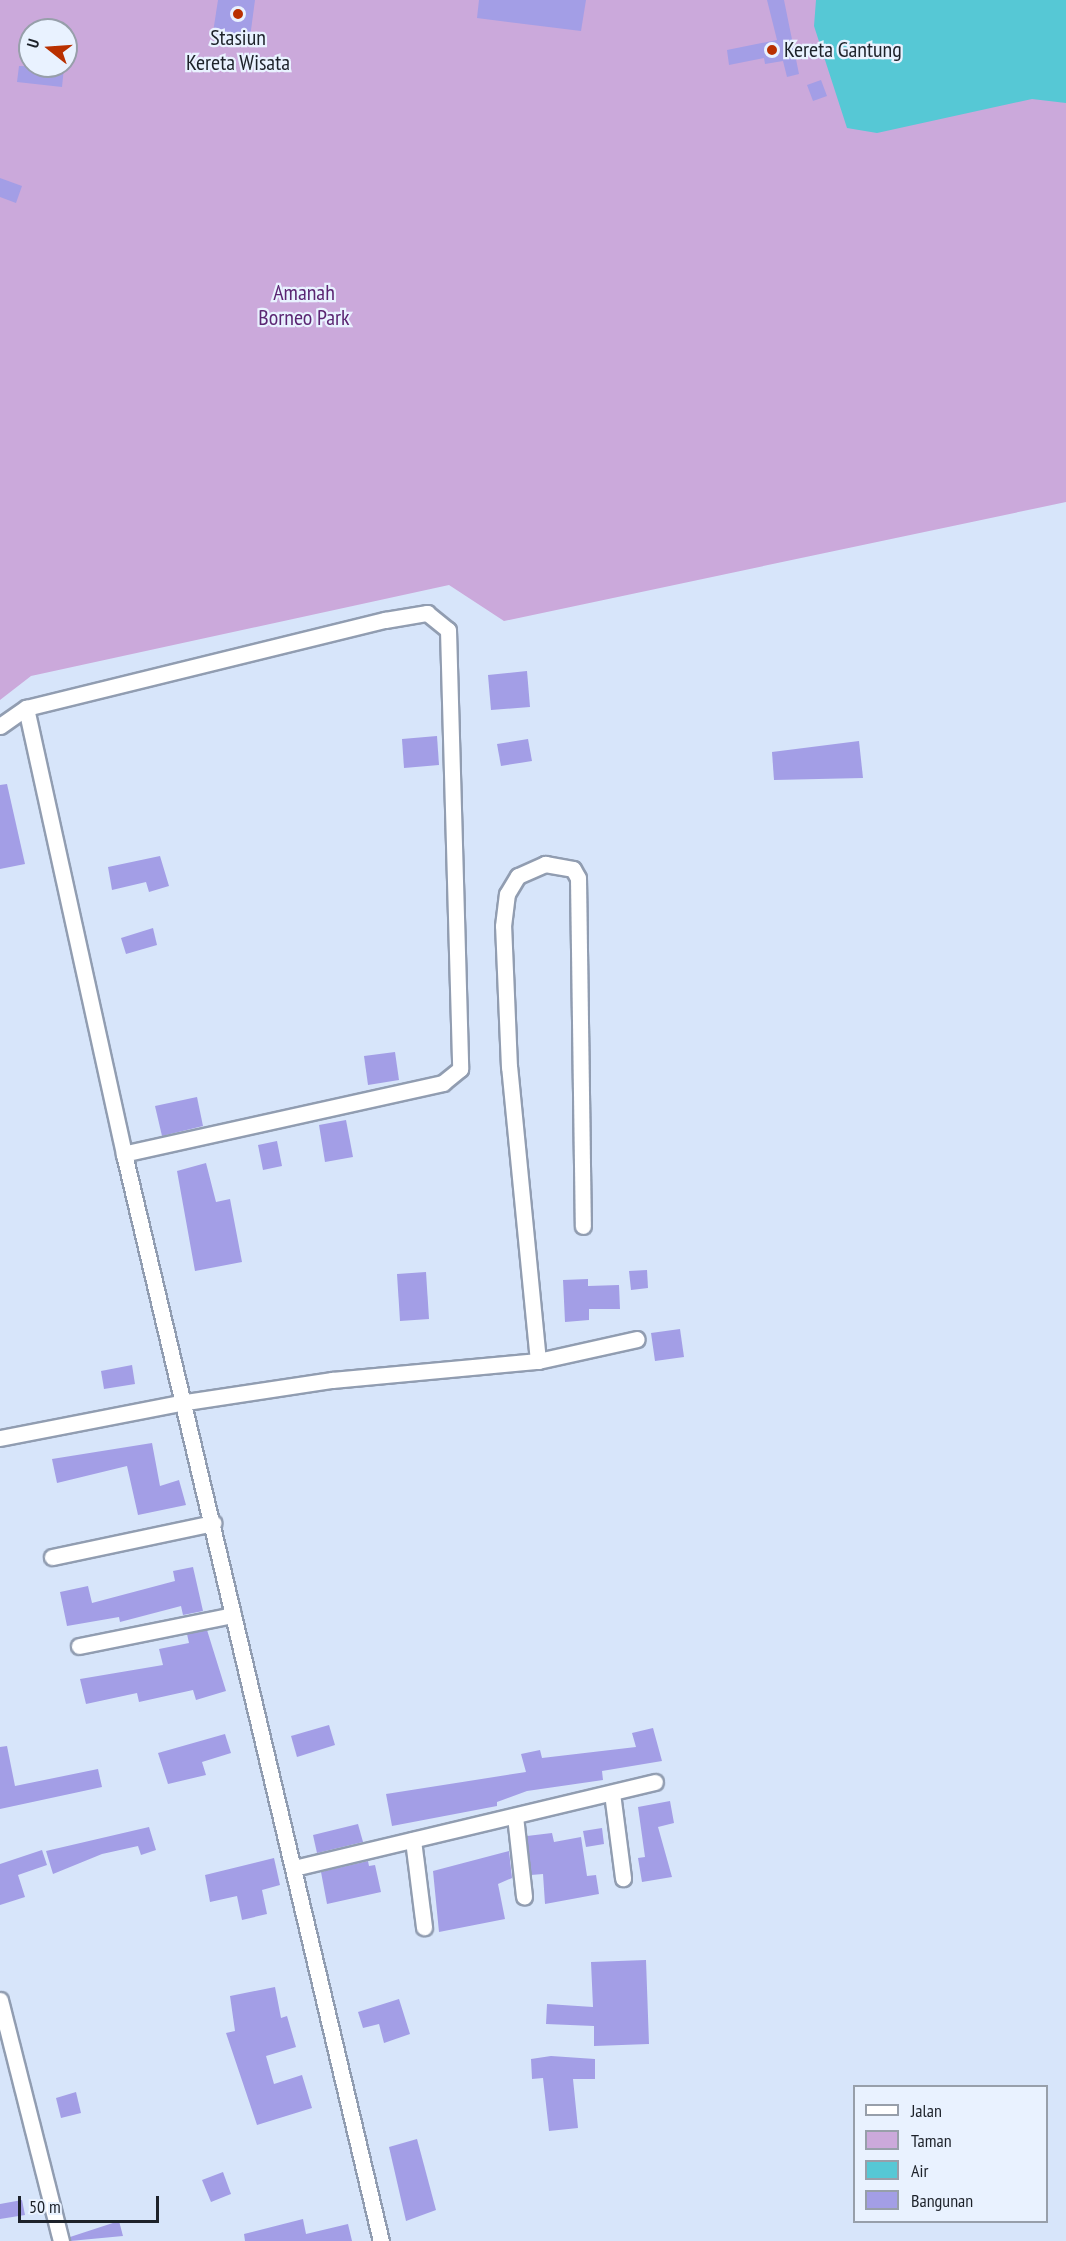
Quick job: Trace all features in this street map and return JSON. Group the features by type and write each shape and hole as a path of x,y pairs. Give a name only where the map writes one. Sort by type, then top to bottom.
{"street":[{"path":"0,726 26,708 413,614 436,617 448,630 460,1069 443,1083 124,1154"},
{"path":"26,708 124,1154 186,1402 381,2241"},
{"path":"538,1361 509,1067 503,926 507,894 518,876 545,864 573,870 578,878 583,1226"},
{"path":"0,1438 186,1402 332,1380 538,1361 637,1339"},
{"path":"52,1557 213,1523"},
{"path":"79,1646 234,1615"},
{"path":"294,1868 655,1782"},
{"path":"612,1793 623,1878"},
{"path":"515,1816 524,1896"},
{"path":"413,1840 424,1927"},
{"path":"0,2000 61,2241"}],"green space":[{"name":"Amanah Borneo Park","path":"0,0 1066,0 1066,502 504,621 449,585 31,676 0,700"}],"water":[{"path":"816,0 1066,0 1066,103 1032,99 877,133 847,128 814,26"}],"building":[{"path":"218,0 255,0 249,45 212,39"},
{"path":"479,0 586,0 581,31 477,18"},
{"path":"767,0 784,0 799,74 787,77 783,61 765,64 764,58 729,65 727,50 777,40"},
{"path":"18,74 18,78 63,78 62,87 17,82"},
{"path":"821,80 827,96 813,101 807,85"},
{"path":"0,178 22,186 16,203 0,197"},
{"path":"527,671 530,707 491,710 488,675"},
{"path":"437,736 439,765 404,768 402,739"},
{"path":"528,739 532,761 501,766 497,744"},
{"path":"859,741 863,778 774,780 772,752"},
{"path":"7,784 25,864 0,869 0,785"},
{"path":"160,856 169,886 149,892 146,882 112,890 108,867"},
{"path":"153,928 157,945 126,954 121,938"},
{"path":"395,1052 399,1080 368,1085 364,1056"},
{"path":"197,1097 203,1126 162,1136 155,1106"},
{"path":"346,1120 353,1157 325,1162 319,1125"},
{"path":"277,1141 282,1166 263,1170 258,1145"},
{"path":"206,1163 216,1202 230,1199 242,1262 195,1271 177,1171"},
{"path":"647,1270 648,1288 631,1290 629,1271"},
{"path":"426,1272 429,1319 400,1321 397,1274"},
{"path":"588,1279 588,1286 619,1285 620,1309 589,1309 589,1320 565,1322 563,1280"},
{"path":"680,1329 684,1357 655,1361 651,1333"},
{"path":"132,1365 135,1384 104,1389 101,1371"},
{"path":"152,1443 160,1486 179,1480 186,1505 138,1515 127,1466 57,1483 52,1459"},
{"path":"193,1567 203,1611 183,1615 181,1606 120,1622 119,1617 67,1626 60,1592 88,1586 92,1603 175,1581 173,1571"},
{"path":"207,1630 226,1691 196,1700 193,1690 139,1702 137,1693 86,1704 80,1679 163,1665 159,1649 189,1643 187,1634"},
{"path":"329,1725 335,1745 297,1757 291,1736"},
{"path":"653,1728 662,1761 602,1771 603,1780 527,1791 497,1802 497,1806 392,1826 386,1794 526,1772 521,1754 540,1750 542,1758 636,1747 632,1733"},
{"path":"225,1734 231,1753 202,1762 206,1775 168,1784 158,1753"},
{"path":"7,1746 15,1786 98,1769 102,1787 0,1809 0,1747"},
{"path":"670,1801 674,1823 658,1827 672,1877 642,1882 638,1858 645,1857 638,1807"},
{"path":"358,1824 363,1842 317,1853 313,1835"},
{"path":"149,1827 156,1850 141,1855 138,1846 102,1854 53,1874 46,1851"},
{"path":"602,1828 604,1844 586,1847 583,1831"},
{"path":"552,1833 554,1842 581,1837 587,1876 596,1875 599,1894 545,1904 543,1874 531,1875 527,1836"},
{"path":"42,1850 47,1865 18,1875 25,1897 0,1905 0,1864"},
{"path":"509,1851 512,1878 498,1884 505,1919 439,1932 433,1871"},
{"path":"274,1858 280,1885 262,1890 267,1914 242,1920 237,1896 210,1902 205,1875"},
{"path":"368,1861 369,1866 375,1865 381,1892 327,1904 321,1872"},
{"path":"646,1960 649,2044 594,2046 594,2026 546,2024 547,2004 593,2007 591,1962"},
{"path":"275,1987 281,2018 287,2016 296,2047 266,2056 274,2084 302,2075 312,2108 257,2125 226,2033 235,2031 230,1996"},
{"path":"399,1999 410,2034 384,2043 379,2024 363,2028 358,2012"},
{"path":"551,2056 595,2059 595,2079 573,2079 578,2128 549,2131 543,2078 532,2079 531,2059"},
{"path":"76,2092 81,2113 61,2118 56,2098"},
{"path":"417,2139 436,2210 406,2221 389,2147"},
{"path":"223,2172 231,2194 211,2202 202,2180"},
{"path":"22,2200 25,2215 0,2219 0,2204"},
{"path":"303,2219 306,2234 348,2224 352,2241 245,2241 244,2234"},
{"path":"119,2221 123,2236 70,2241 70,2237"}],"place":[{"name":"Stasiun Kereta Wisata","path":"238,14"},
{"name":"Kereta Gantung","path":"772,50"}]}
